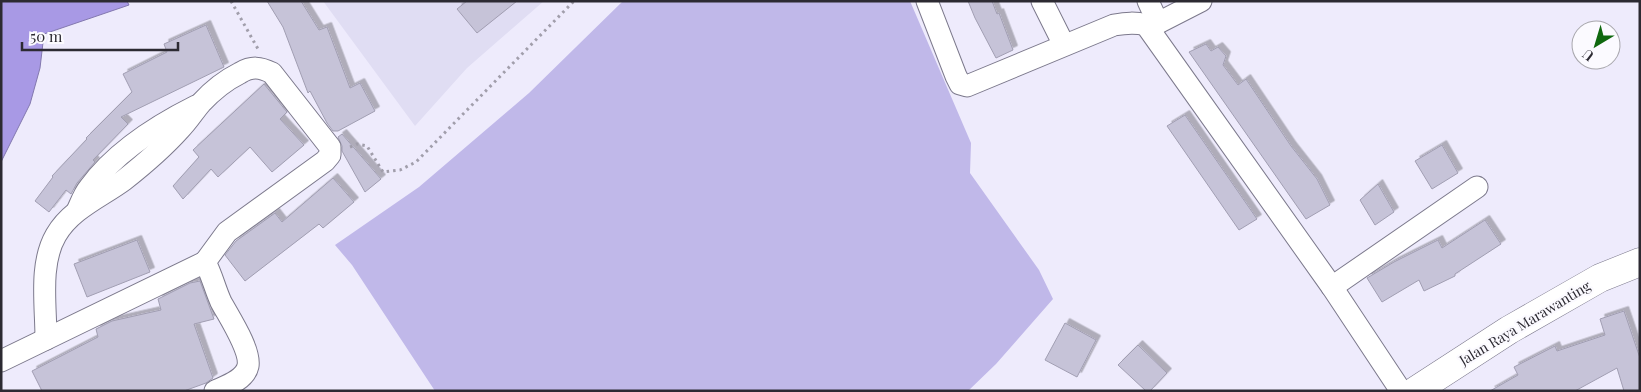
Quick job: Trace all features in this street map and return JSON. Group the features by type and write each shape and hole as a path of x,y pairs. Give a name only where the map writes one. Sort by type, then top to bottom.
{"street":[{"path":"927,1 956,76 963,85 970,85 1114,25 1126,22 1152,24 1201,1"},
{"path":"1042,1 1064,45"},
{"path":"1148,1 1152,24 1401,391"},
{"path":"1,361 205,262 228,232 325,161 330,155 330,147 272,73 262,68 252,68 228,80 202,102 180,129 150,159 122,181 77,211 57,232 49,248 46,265 46,339"},
{"path":"1332,287 1477,187"},
{"path":"205,262 248,359 248,367 239,378 215,391"},
{"name":"Jalan Raya Marawanting","path":"1415,391 1509,330 1600,278 1640,262"}],"path":[{"path":"231,1 272,73"},
{"path":"330,155 357,144 367,146 383,172 400,170 416,162 574,1"}],"shaded area":[{"path":"1,1 127,1 129,5 44,34 40,68 30,104 1,162"},
{"path":"323,1 544,1 467,68 415,126"},
{"path":"623,1 910,1 971,143 970,173 1039,270 1053,299 996,364 968,391 435,391 352,265 335,245 419,187 529,93"}],"building":[{"path":"267,1 301,1 319,30 327,27 350,88 360,83 375,111 338,131 333,131 310,91 308,93 283,27"},
{"path":"467,1 517,1 477,33 457,9"},
{"path":"968,1 992,1 997,14 999,13 1013,50 996,58"},
{"path":"206,25 224,67 121,117 128,124 93,160 95,162 77,183 71,194 66,190 49,212 35,201 52,176 86,138 132,92 123,74 167,52 164,44"},
{"path":"1206,44 1211,51 1218,47 1226,56 1223,65 1238,85 1246,79 1291,146 1317,179 1330,205 1306,219 1189,52"},
{"path":"264,84 287,112 280,119 304,145 272,172 250,147 218,177 211,169 183,199 173,186 199,157 193,150"},
{"path":"1185,115 1257,219 1239,230 1167,126"},
{"path":"342,134 381,179 365,192 342,151 338,137"},
{"path":"1442,145 1458,173 1432,189 1415,161"},
{"path":"333,178 354,202 323,228 319,224 245,281 225,255 236,241 275,213 282,222"},
{"path":"1378,184 1394,212 1375,225 1360,200"},
{"path":"1485,220 1501,244 1455,274 1455,276 1424,291 1419,280 1382,302 1367,278 1438,240 1442,248"},
{"path":"137,240 150,272 87,297 74,264"},
{"path":"200,281 214,319 194,324 213,378 206,383 184,391 42,391 32,371 98,337 96,329 112,321 161,310 158,299 190,283"},
{"path":"1624,311 1640,358 1640,391 1624,391 1617,368 1575,391 1490,391 1518,375 1514,367 1555,346 1557,351 1605,335 1600,319"},
{"path":"1065,323 1096,340 1077,377 1045,360"},
{"path":"1138,345 1167,373 1150,391 1146,391 1118,365"}]}
